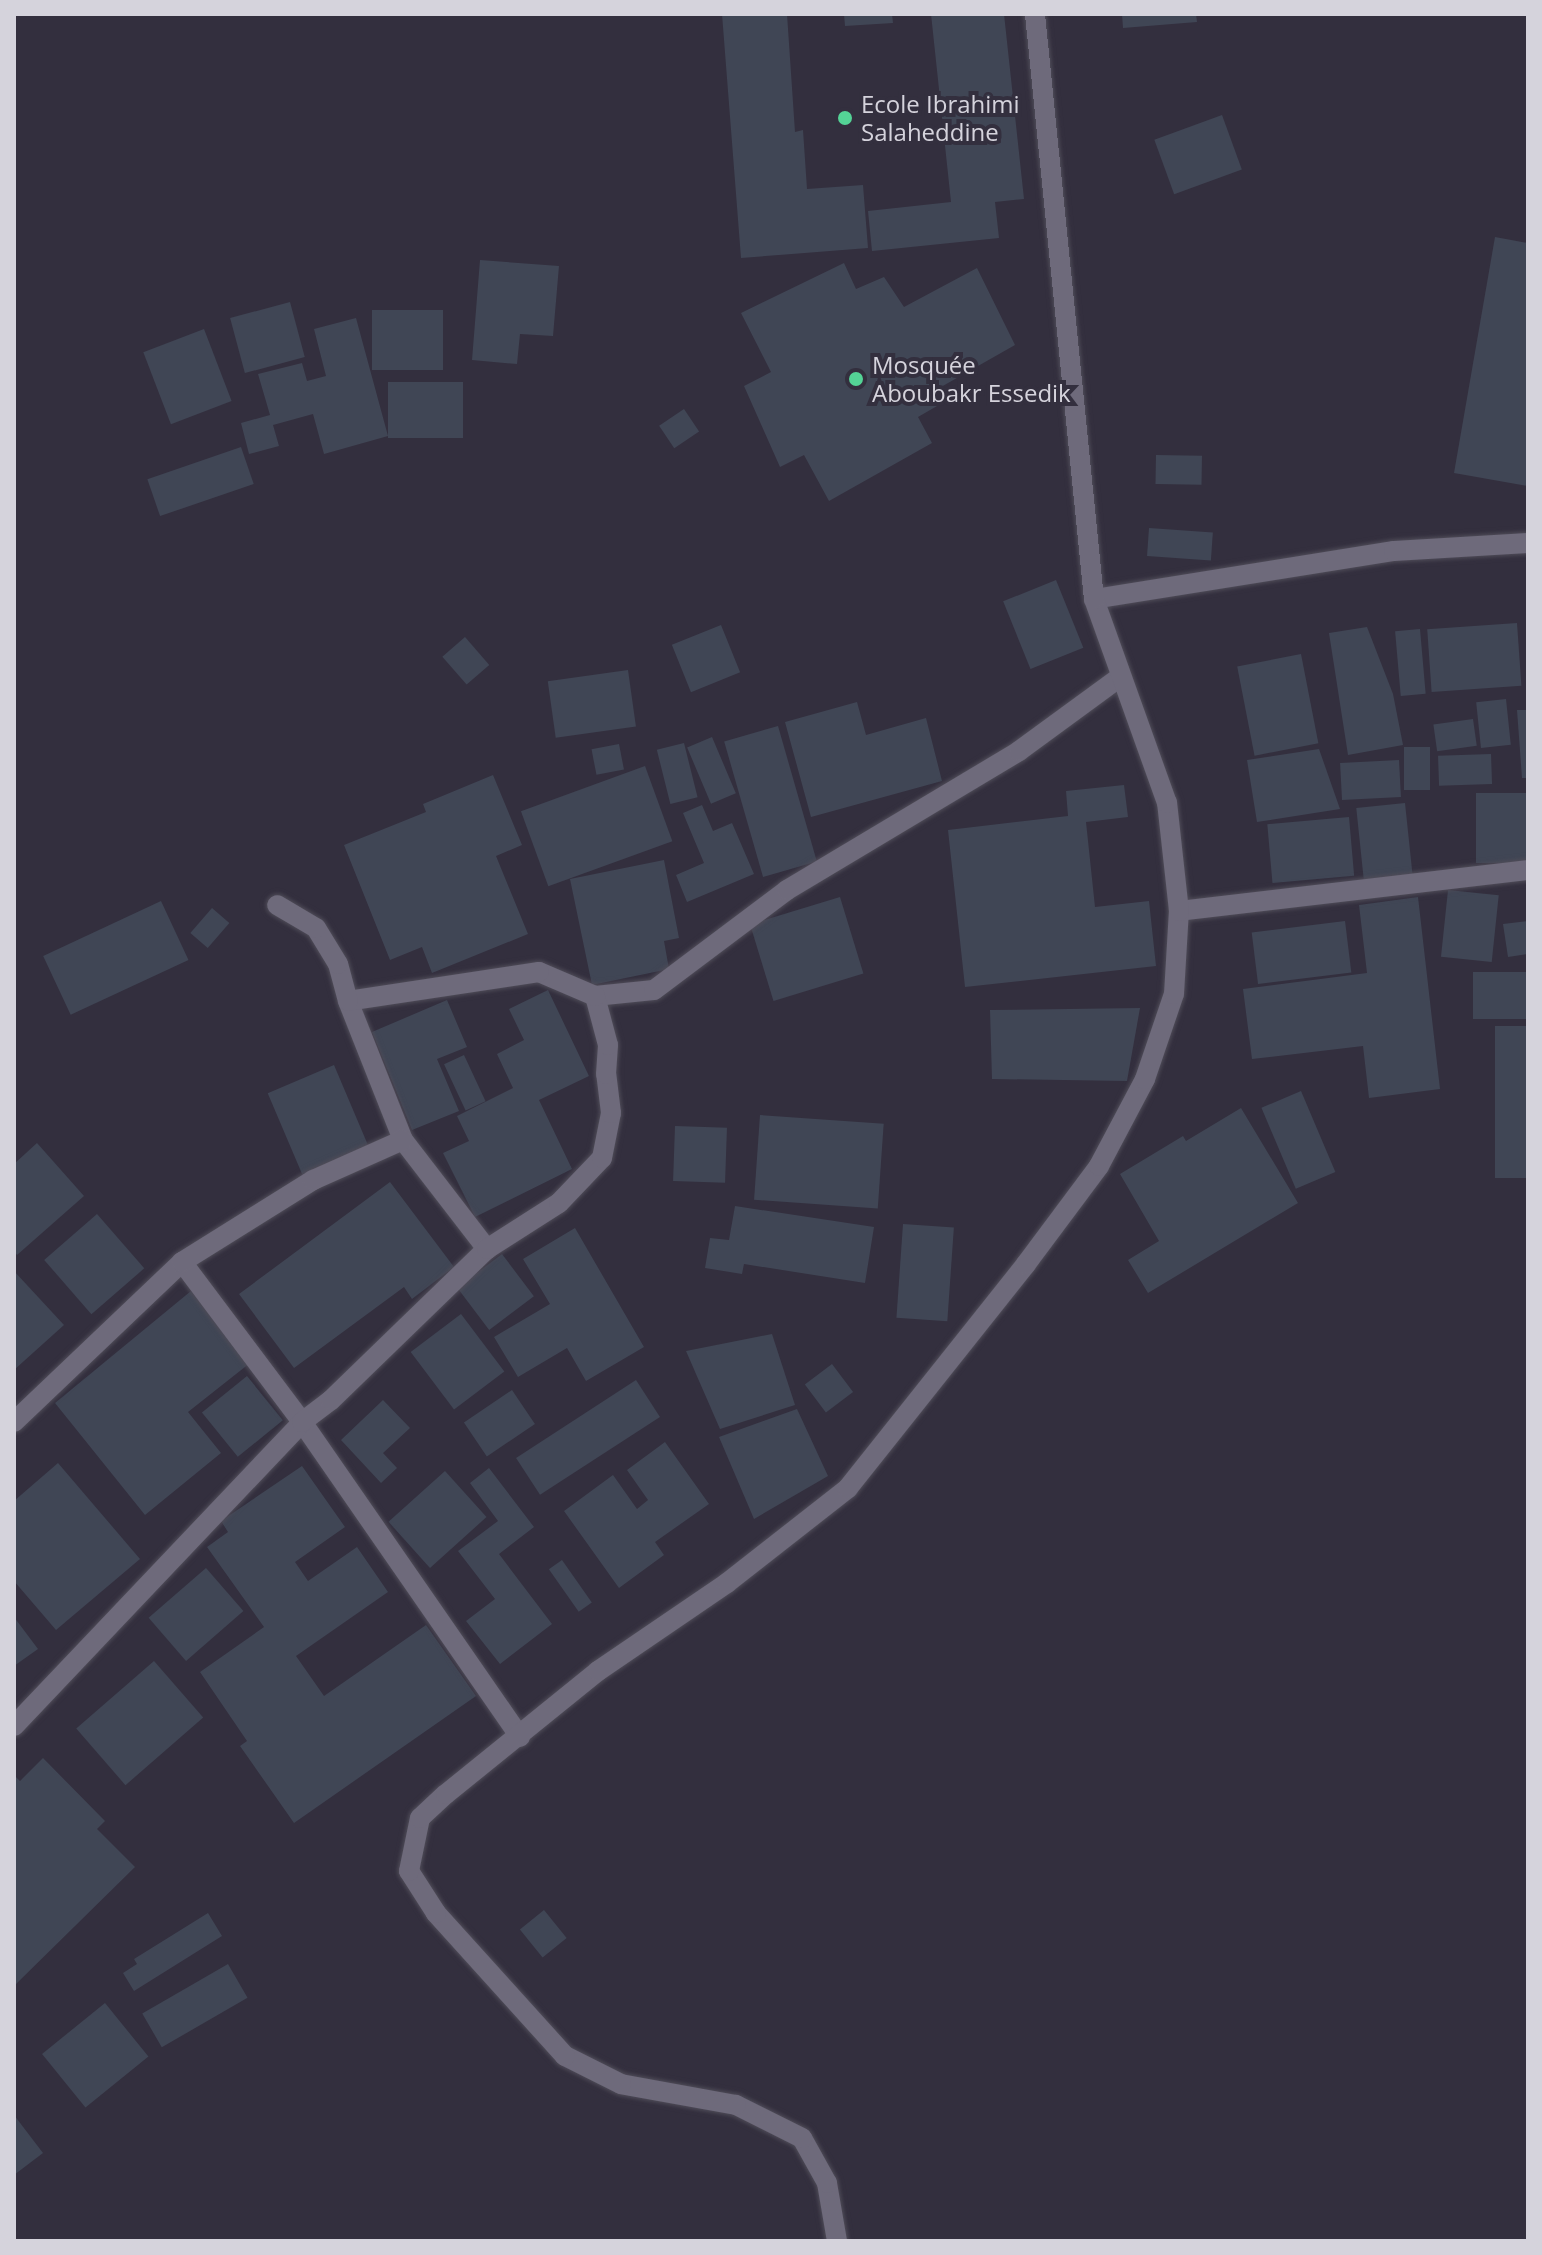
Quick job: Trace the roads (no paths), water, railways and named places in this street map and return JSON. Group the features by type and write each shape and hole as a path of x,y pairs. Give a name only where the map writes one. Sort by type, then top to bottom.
{"street":[{"path":"837,2241 827,2183 802,2138 736,2105 621,2084 565,2056 436,1913 409,1871 420,1818 598,1671 727,1583 848,1488 971,1335 1099,1166 1145,1079 1174,994 1179,911 1167,803 1094,599 1035,14"},
{"path":"1094,599 1394,551 1528,543"},
{"path":"348,1001 539,972 595,996 654,990 787,890 1019,751 1120,677"},
{"path":"1179,911 1528,870"},
{"path":"277,905 316,928 338,964 348,1001 403,1140 487,1249"},
{"path":"14,1726 302,1422 331,1400 487,1249 559,1203 602,1158 611,1113 606,1074 608,1045 595,996"},
{"path":"14,1422 182,1262 313,1180 403,1140"},
{"path":"182,1262 302,1422 520,1737"}],"place":[{"name":"Ecole Ibrahimi Salaheddine","path":"845,118"},
{"name":"Mosquée Aboubakr Essedik","path":"856,379"}]}
